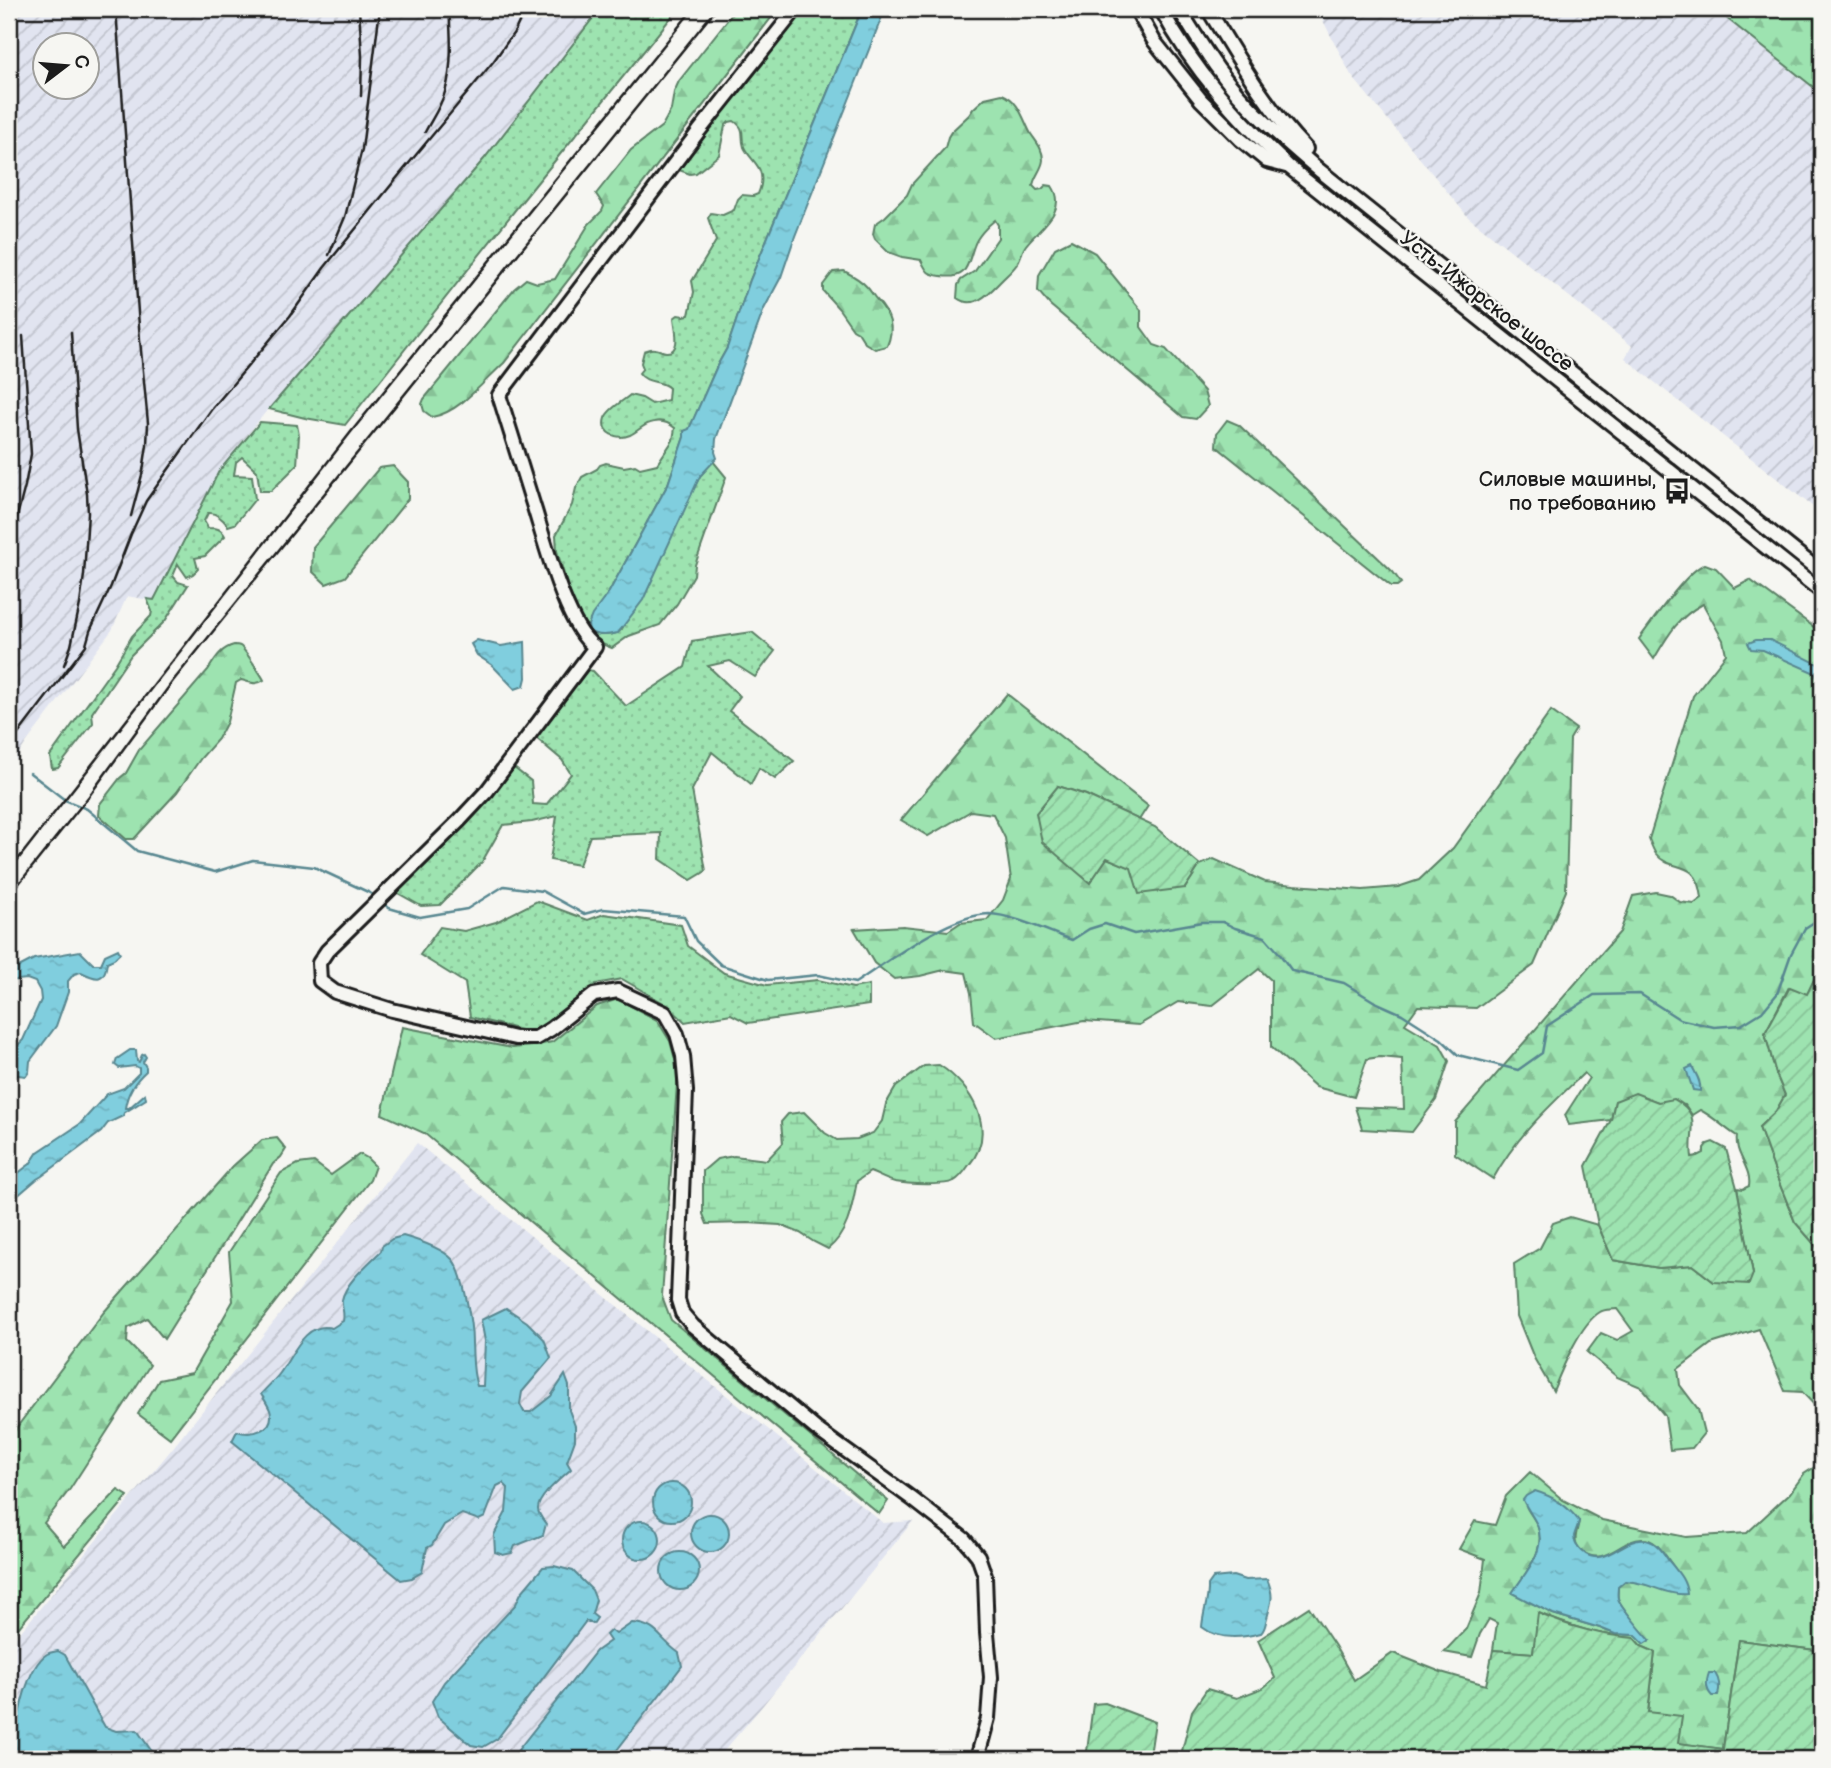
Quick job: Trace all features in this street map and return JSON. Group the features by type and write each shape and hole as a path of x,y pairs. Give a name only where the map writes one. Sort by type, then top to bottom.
{"street":[{"path":"796,9 699,131 499,395 560,590 577,625 589,643 595,647 487,790 385,896 327,951 319,963 320,981 335,992 392,1010 515,1038 536,1038 594,995 618,991 665,1013 677,1034 683,1056 686,1091 678,1300 682,1312 693,1326 816,1429 964,1539 978,1556 985,1576 991,1677 988,1717 977,1759"},
{"path":"1136,9 1154,41 1218,119 1267,162 1289,167"},
{"name":"Усть-Ижорское шоссе","path":"1161,9 1213,89 1289,167 1822,592"},
{"name":"Усть-Ижорское шоссе","path":"1179,9 1219,70 1279,135 1319,170 1822,573"},
{"path":"1208,9 1260,92 1319,170"}],"shaded area":[{"path":"9,9 600,9 484,159 264,414 219,471 154,601 127,596 112,630 9,769"},
{"path":"1317,9 1715,9 1822,94 1822,514 1625,358 1632,346 1468,217 1351,75"},
{"path":"417,1143 883,1523 913,1521 717,1759 9,1759 9,1654 13,1641 171,1450"}],"green space":[{"path":"600,9 678,9 345,425 269,409 484,159"},
{"path":"736,9 778,9 504,363 471,395 452,409 432,417 424,411 424,399 514,289 526,279 537,283 555,279 589,224 602,211 604,206 596,194 631,150 662,126 671,110 679,81"},
{"path":"800,9 862,9 750,280 727,348 689,430 684,431 668,484 609,592 590,620 600,635 615,634 622,629 700,476 713,461 726,477 695,565 694,575 677,604 660,625 629,636 612,648 589,637 573,604 557,551 556,535 572,505 582,477 606,463 624,467 635,465 640,468 657,464 673,440 675,428 665,422 644,425 630,435 620,437 608,432 604,424 605,418 612,408 630,395 652,404 668,400 669,388 666,385 646,379 639,373 643,368 641,363 644,351 654,349 666,352 674,349 674,318 678,315 689,315 694,292 692,281 716,241 708,218 711,213 723,215 734,210 742,195 758,194 761,186 759,168 744,147 742,130 734,121 725,126 719,155 696,173 679,170"},
{"path":"1715,9 1822,9 1822,94"},
{"path":"1002,94 1017,106 1042,153 1042,164 1033,186 1037,190 1046,185 1052,186 1057,203 1055,211 1023,249 1012,270 982,298 964,301 957,298 958,285 975,271 998,238 998,225 995,220 977,239 965,270 950,277 930,273 921,260 888,252 873,234 875,224 907,195 912,184 945,148 951,132 985,98"},
{"path":"1071,240 1095,253 1141,310 1141,327 1154,345 1166,349 1204,391 1208,406 1196,419 1183,417 1050,305 1038,291 1039,275 1055,248"},
{"path":"844,271 865,284 885,311 891,327 887,346 875,349 865,343 823,291 823,285 833,272"},
{"path":"1227,420 1239,425 1393,572 1401,583 1391,586 1216,446 1217,433"},
{"path":"260,422 297,425 297,465 271,491 260,491 257,471 242,457 236,462 234,475 252,476 255,499 235,524 228,526 219,516 208,513 204,521 208,528 218,529 225,536 205,556 195,558 198,569 193,574 187,577 178,564 173,576 178,582 188,585 165,621 131,655 92,713 93,723 58,768 52,769 50,756 115,665 132,636 151,616 152,611 147,599 154,600 219,471"},
{"path":"393,466 408,482 408,499 345,577 326,584 312,571 313,547 379,468"},
{"path":"1705,564 1716,568 1735,588 1750,580 1822,633 1822,963 1807,995 1789,987 1765,1033 1776,1074 1785,1095 1776,1111 1759,1127 1795,1222 1822,1253 1822,1651 1739,1640 1723,1749 1677,1743 1648,1712 1655,1652 1641,1646 1634,1638 1586,1630 1539,1613 1533,1653 1493,1650 1497,1623 1489,1619 1472,1657 1444,1652 1466,1629 1481,1593 1485,1559 1459,1549 1475,1521 1495,1525 1506,1496 1530,1472 1563,1500 1602,1520 1686,1537 1747,1533 1790,1493 1804,1474 1821,1463 1821,1412 1802,1392 1785,1391 1759,1329 1711,1344 1678,1369 1680,1385 1698,1409 1704,1433 1692,1448 1670,1450 1665,1416 1641,1387 1617,1377 1587,1352 1601,1333 1617,1340 1633,1331 1617,1309 1602,1311 1585,1326 1553,1391 1534,1358 1517,1316 1514,1264 1540,1248 1553,1223 1570,1217 1598,1225 1613,1260 1659,1268 1692,1265 1714,1282 1753,1274 1737,1188 1749,1186 1749,1179 1738,1149 1737,1136 1700,1110 1692,1115 1685,1105 1658,1102 1644,1097 1615,1101 1611,1120 1569,1125 1565,1115 1589,1078 1584,1073 1523,1135 1493,1179 1455,1154 1455,1122 1620,932 1633,896 1656,892 1670,895 1680,902 1694,904 1702,898 1695,876 1662,860 1649,839 1693,696 1726,654 1723,640 1703,604 1680,621 1654,659 1639,639 1679,586 1697,568","holes":["1527,1508 1579,1521 1577,1544 1590,1556 1605,1555 1627,1543 1643,1539 1658,1546 1677,1572 1681,1594 1631,1581 1625,1581 1618,1587 1619,1601 1649,1639 1615,1634 1553,1614 1513,1593 1533,1562 1539,1545 1538,1527"]},
{"path":"752,632 775,651 755,677 730,661 708,666 740,696 729,711 794,761 775,779 759,768 751,784 712,752 692,790 706,871 691,880 660,859 661,833 590,836 579,865 550,860 557,816 503,825 482,862 440,905 421,906 396,892 490,797 514,768 531,781 533,804 546,805 571,774 562,760 535,737 588,670 593,671 626,706 685,667 692,641"},
{"path":"234,645 242,648 264,680 256,683 241,680 236,683 227,722 218,739 177,792 134,839 126,839 99,815 100,804 126,773 139,750 219,654"},
{"path":"1007,694 1148,806 1139,820 1086,795 1058,786 1090,882 1107,858 1185,888 1200,865 1214,859 1265,882 1294,885 1363,890 1398,887 1419,880 1453,848 1551,711 1576,729 1570,739 1566,891 1534,965 1476,1008 1418,1006 1405,1024 1440,1045 1449,1061 1436,1100 1412,1132 1362,1129 1355,1107 1404,1109 1402,1059 1367,1059 1354,1097 1316,1087 1271,1047 1271,980 1259,969 1212,1006 1178,1002 1139,1025 1084,1021 996,1038 974,1022 966,973 944,970 894,979 874,963 854,929 903,926 948,931 960,923 987,920 1003,900 1011,879 1005,838 993,814 971,811 928,836 901,820"},
{"path":"1058,786 1086,795 1155,827 1200,865 1185,888 1139,894 1131,868 1107,858 1090,883 1042,842 1036,813"},
{"path":"537,901 588,920 604,914 681,925 688,946 724,973 767,985 818,980 853,988 869,985 869,1005 748,1023 731,1014 685,1022 667,1005 622,979 596,984 536,1030 521,1030 470,1017 465,983 420,955 440,927 464,931 496,922"},
{"path":"1822,963 1822,1253 1795,1222 1759,1127 1776,1111 1785,1095 1776,1074 1765,1033 1790,987 1807,994"},
{"path":"618,999 657,1020 670,1041 678,1070 662,1296 671,1320 888,1501 879,1514 424,1133 382,1114 402,1027 512,1048 532,1046 552,1042 597,1006"},
{"path":"939,1065 962,1085 971,1097 981,1124 977,1152 956,1180 935,1184 900,1183 870,1172 857,1181 845,1227 828,1249 780,1225 707,1224 703,1214 703,1171 717,1159 734,1156 767,1160 783,1143 781,1122 788,1114 804,1112 825,1133 837,1140 857,1139 873,1133 882,1121 886,1104 896,1087 924,1066"},
{"path":"1635,1093 1658,1102 1674,1099 1689,1111 1693,1124 1692,1157 1704,1153 1707,1144 1713,1142 1726,1149 1737,1188 1753,1274 1749,1284 1714,1282 1692,1265 1659,1268 1613,1260 1598,1225 1586,1166 1611,1120 1615,1101"},
{"path":"277,1138 286,1149 273,1164 164,1339 147,1318 128,1328 127,1342 150,1365 70,1489 44,1523 64,1546 118,1490 128,1496 9,1639 9,1444 17,1427 104,1312 233,1166 262,1140"},
{"path":"360,1154 375,1166 370,1180 170,1438 138,1414 159,1380 192,1373 233,1301 229,1252 281,1173 298,1164 314,1162 331,1175"},
{"path":"1309,1607 1354,1680 1393,1653 1441,1672 1486,1685 1493,1650 1533,1653 1538,1613 1585,1630 1634,1638 1641,1646 1655,1652 1648,1712 1682,1716 1678,1743 1723,1749 1739,1640 1822,1651 1822,1759 1180,1759 1192,1711 1207,1689 1237,1698 1263,1688 1275,1678 1258,1640"},
{"path":"1105,1703 1155,1722 1150,1755 1160,1759 1086,1759 1093,1704"}],"water":[{"path":"862,9 885,9 781,277 764,309 716,439 717,458 700,476 643,600 618,633 592,633 588,625 592,615 609,592 668,484 684,431 689,429 727,348 750,280"},
{"path":"477,640 501,646 525,642 524,686 515,689 492,665 477,655 471,644"},
{"path":"1770,640 1822,666 1822,686 1815,673 1763,650 1751,649 1748,643"},
{"path":"118,949 120,953 107,962 104,973 99,978 81,972 74,974 68,981 68,992 56,1026 30,1061 29,1072 26,1076 9,1074 9,1054 23,1040 41,1000 35,982 27,979 9,981 9,969 15,969 34,959 80,951 93,964 101,964 105,955"},
{"path":"130,1050 136,1050 139,1062 144,1054 146,1071 132,1088 125,1108 129,1108 145,1094 146,1099 108,1123 101,1132 9,1203 9,1180 30,1164 38,1152 80,1124 107,1094 124,1088 139,1073 139,1068 135,1066 119,1068 115,1065 117,1059"},
{"path":"1692,1066 1700,1091 1693,1090 1686,1069"},
{"path":"403,1236 442,1251 456,1266 469,1312 473,1370 477,1386 483,1386 485,1341 481,1320 506,1308 527,1322 544,1339 551,1358 522,1392 520,1404 524,1412 531,1412 551,1396 565,1375 569,1386 569,1410 575,1426 575,1440 567,1462 571,1469 546,1493 539,1504 539,1513 546,1524 543,1535 515,1546 512,1553 503,1555 495,1552 494,1535 506,1512 508,1488 503,1483 497,1486 485,1517 479,1520 462,1514 444,1525 432,1545 427,1548 422,1572 401,1580 232,1441 237,1431 249,1433 266,1427 271,1417 270,1410 261,1394 278,1376 307,1334 323,1327 332,1328 343,1321 342,1300 348,1287 381,1251 382,1246"},
{"path":"672,1483 686,1488 691,1502 686,1516 672,1521 658,1516 653,1502 658,1488"},
{"path":"1535,1491 1559,1502 1575,1516 1579,1521 1575,1540 1582,1551 1590,1556 1606,1555 1638,1540 1650,1541 1662,1551 1683,1580 1687,1594 1671,1593 1641,1583 1625,1581 1618,1587 1619,1601 1650,1640 1644,1644 1635,1635 1615,1634 1553,1614 1512,1593 1533,1561 1539,1544 1537,1525 1523,1500"},
{"path":"710,1514 724,1519 729,1533 724,1547 710,1552 696,1547 691,1533 696,1519"},
{"path":"641,1521 655,1526 660,1540 655,1554 641,1559 627,1554 622,1540 627,1526"},
{"path":"680,1552 694,1557 699,1571 694,1585 680,1590 666,1585 661,1571 666,1557"},
{"path":"554,1566 573,1571 592,1590 596,1600 592,1614 597,1618 593,1624 586,1621 497,1739 483,1747 471,1745 438,1717 432,1701 444,1682 516,1604 521,1593 543,1567"},
{"path":"1233,1576 1245,1580 1267,1579 1271,1589 1271,1602 1265,1628 1261,1633 1230,1637 1215,1634 1202,1627 1208,1585 1213,1578"},
{"path":"632,1623 647,1626 658,1634 679,1653 682,1666 610,1759 511,1759 596,1651 610,1641 606,1635 611,1630 616,1634"},
{"path":"58,1651 65,1655 105,1727 116,1731 137,1730 157,1759 11,1759 18,1718 32,1673 47,1654"},
{"path":"1709,1673 1715,1673 1718,1679 1718,1696 1712,1696 1709,1691"}],"waterway":[{"path":"30,773 65,800 87,809 137,851 215,872 253,860 314,867 375,897"},
{"path":"383,903 389,908 420,917 467,909 504,886 542,891 584,914 603,909 684,916 696,941 721,965 768,980 818,975 855,983 920,940 973,916 989,914 1008,917 1072,940 1089,929 1105,924 1134,934 1202,922 1223,922 1265,937 1292,971 1344,983 1375,1002 1402,1014 1441,1039 1458,1055 1518,1070 1542,1053 1547,1026 1594,995 1640,994 1679,1019 1714,1027 1741,1025 1762,1012 1777,994 1791,954 1805,928 1822,917"}],"railway":[{"path":"116,9 148,423 143,471 131,516"},
{"path":"359,9 361,96"},
{"path":"329,255 345,217 362,149 380,9"},
{"path":"425,132 448,82 451,51 449,9"},
{"path":"9,746 86,645 146,501 211,410 290,316 324,268 493,62 515,31 525,9"},
{"path":"9,871 351,432 693,9"},
{"path":"9,896 89,796 173,681 716,9"},
{"path":"64,665 80,604 88,513 77,429 71,332"},
{"path":"9,547 31,454 23,336"}],"place":[{"name":"Силовые машины, по требованию","path":"1677,491"}]}
